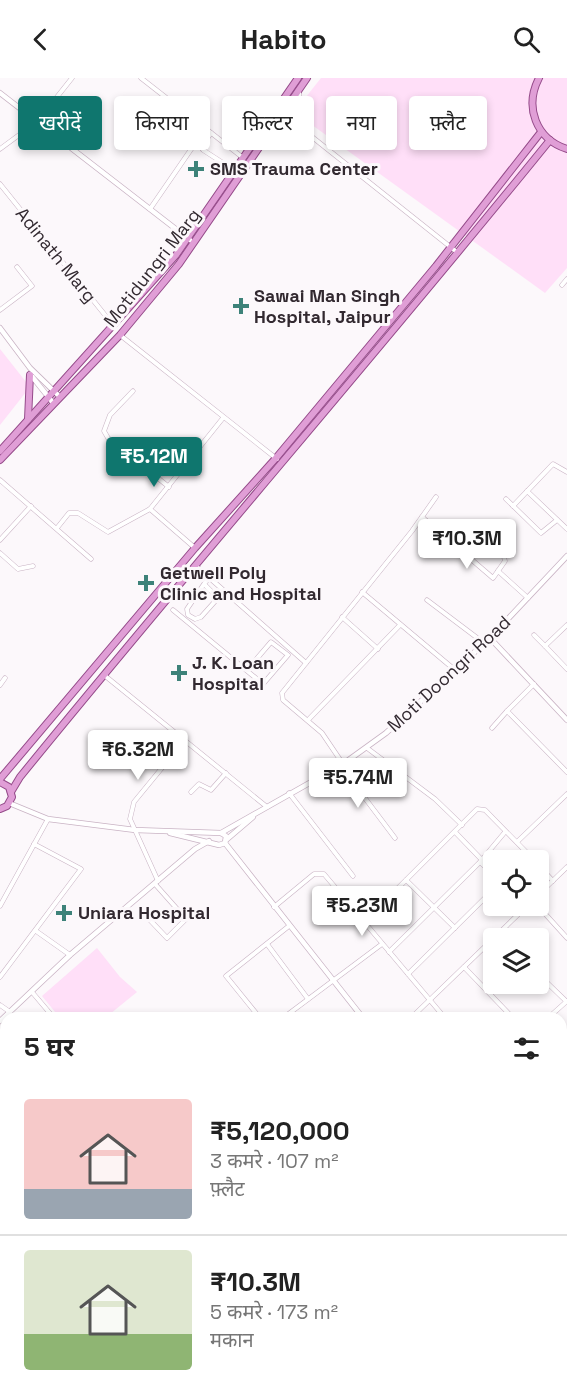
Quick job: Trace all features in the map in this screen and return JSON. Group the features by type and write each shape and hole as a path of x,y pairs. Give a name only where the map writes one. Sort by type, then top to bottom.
{"main road":[{"path":"285,96 298,78"},
{"name":"Motidungri Marg","path":"295,96 307,78"},
{"path":"539,78 531,98 532,111 541,132 567,149"},
{"path":"11,792 0,780 195,548 276,458 451,247 541,132"},
{"path":"0,809 9,803 11,792 20,777 550,140"},
{"path":"0,451 188,239 248,150"},
{"name":"Motidungri Marg","path":"0,460 120,334 195,243 258,150"},
{"path":"474,218 481,224"},
{"path":"27,423 30,371"},
{"path":"122,635 131,642"}],"street":[{"path":"58,96 72,78"},
{"path":"141,78 164,96"},
{"path":"298,96 301,87"},
{"path":"0,93 18,106"},
{"path":"234,171 201,147 211,133 243,158"},
{"path":"0,149 18,136"},
{"path":"314,139 458,253"},
{"path":"75,150 195,243"},
{"path":"150,209 191,150"},
{"name":"Adinath Marg","path":"0,184 113,325"},
{"path":"0,310 32,286 17,267"},
{"path":"562,285 567,279"},
{"path":"0,328 54,404"},
{"path":"120,334 282,464"},
{"path":"30,371 60,397"},
{"path":"133,391 110,415 104,431 108,438 169,487"},
{"path":"57,528 69,513 78,513 108,532 150,509 223,418"},
{"path":"513,506 553,464 567,472"},
{"path":"0,480 91,559"},
{"path":"527,491 567,529"},
{"path":"395,838 341,765 329,742 309,720 281,697 436,497"},
{"path":"506,499 541,533 557,520"},
{"path":"0,540 31,506"},
{"path":"150,509 195,548"},
{"path":"422,518 494,578 506,561 504,555 482,536 465,531 440,532"},
{"path":"0,553 18,569 33,566"},
{"name":"Moti Doongri Road","path":"218,834 341,765 367,747 490,638 567,556"},
{"path":"561,562 567,567"},
{"path":"196,566 306,663"},
{"path":"498,571 528,598"},
{"path":"204,584 218,598 201,617 195,619 188,615 187,609 204,584 210,578"},
{"path":"362,592 456,670"},
{"path":"428,600 484,643"},
{"path":"173,610 247,670 266,684 288,655 271,642 247,670"},
{"path":"342,617 378,649"},
{"path":"309,720 400,624"},
{"path":"545,646 567,626"},
{"path":"534,635 567,669"},
{"path":"490,638 567,720"},
{"path":"104,675 267,807"},
{"path":"0,685 5,678"},
{"path":"492,728 534,684"},
{"path":"507,711 567,772"},
{"path":"148,918 167,938 186,918 156,882 135,830 130,811 134,802 184,741"},
{"path":"367,747 435,799 462,825"},
{"path":"191,792 199,784 211,790 226,773"},
{"path":"289,793 353,876"},
{"path":"517,842 567,794"},
{"path":"9,803 48,819 135,830 218,834 358,1012"},
{"path":"363,923 481,808 525,850"},
{"name":"Moti Doongri Road","path":"226,842 257,813"},
{"path":"0,906 48,819"},
{"path":"165,831 219,845 226,842"},
{"path":"455,832 481,861"},
{"path":"389,952 481,861 505,832"},
{"path":"0,1005 10,1012 70,955 195,849 212,842 218,834"},
{"path":"0,977 81,869 34,844"},
{"path":"549,885 567,867"},
{"path":"274,907 319,872 324,874 439,1012"},
{"path":"549,875 554,880"},
{"path":"406,880 455,928"},
{"path":"408,974 483,901"},
{"path":"504,928 517,916"},
{"path":"547,916 567,939"},
{"path":"255,1012 226,976 289,926"},
{"path":"36,931 70,955"},
{"path":"267,944 308,999"},
{"path":"293,1012 382,944"},
{"path":"418,1012 483,949"},
{"path":"464,967 507,1012"},
{"path":"549,984 567,1001 555,1012"},
{"path":"32,992 49,1012"}],"shaded area":[{"path":"321,78 567,78 567,268 545,293 347,150 397,150 397,96 326,96 326,135 314,126 314,96 307,96"},
{"path":"0,349 30,387 0,425"},
{"path":"97,948 120,977 137,992 112,1012 55,1012 42,996"}],"place":[{"name":"SMS Trauma Center","path":"196,169"},
{"name":"Sawai Man Singh Hospital, Jaipur","path":"241,306"},
{"name":"Getwell Poly Clinic and Hospital","path":"146,583"},
{"name":"J. K. Loan Hospital","path":"179,673"},
{"name":"Uniara Hospital","path":"64,913"}]}
